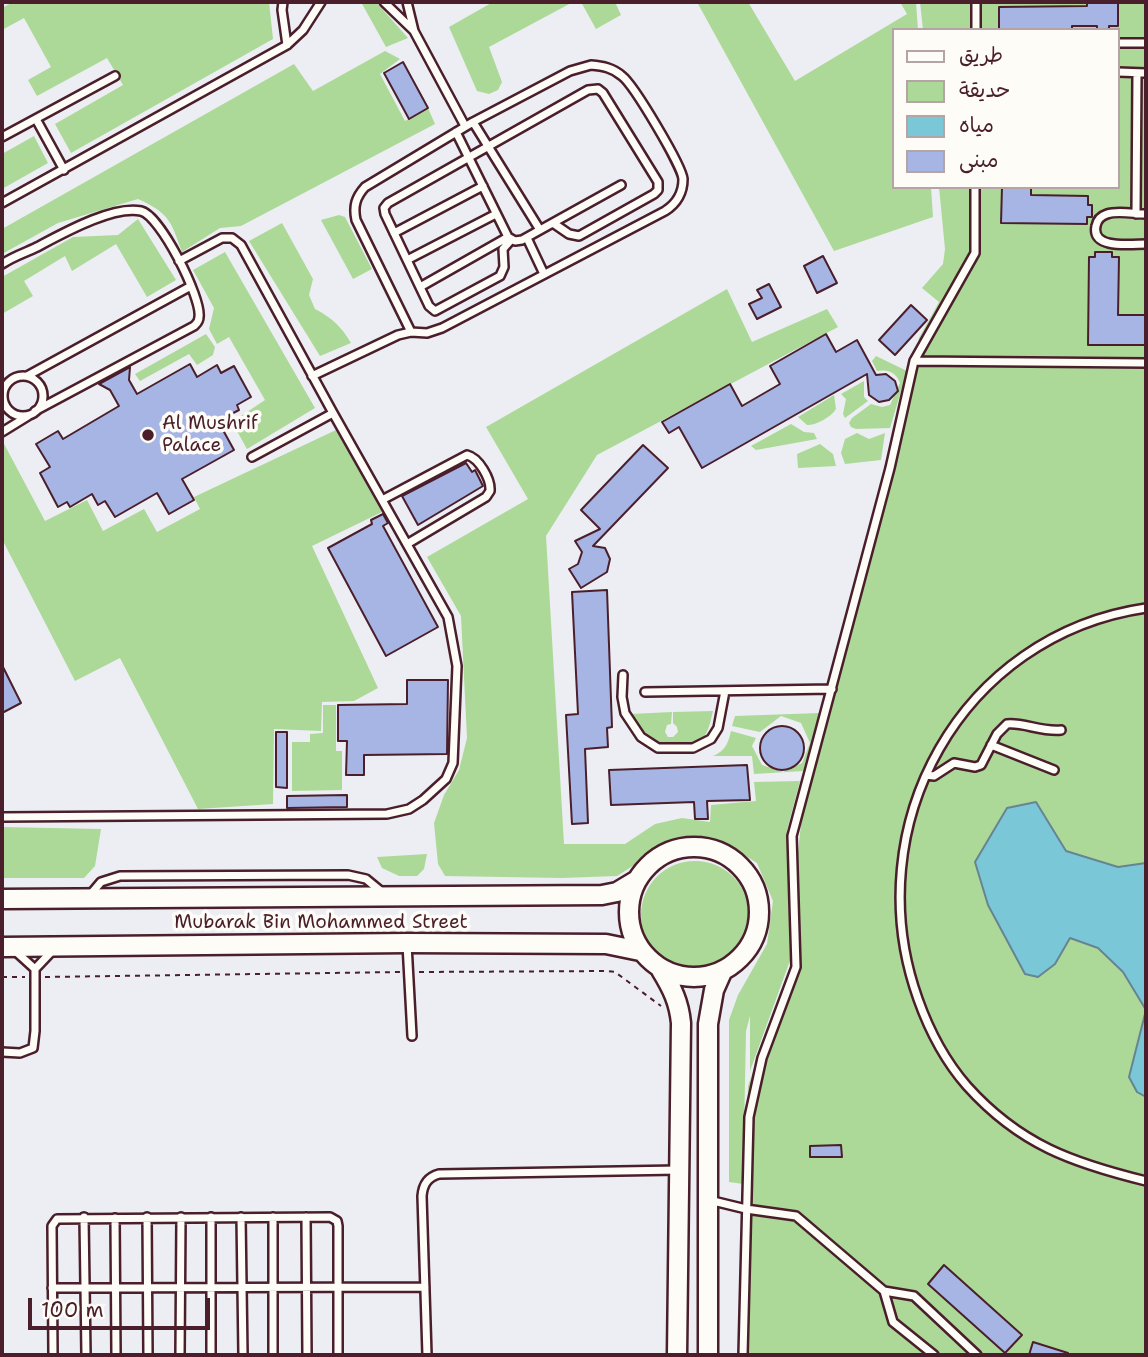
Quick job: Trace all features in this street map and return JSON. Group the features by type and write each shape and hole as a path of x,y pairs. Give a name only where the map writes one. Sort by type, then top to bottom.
{"street":[{"path":"661,970 681,977 702,977 722,972 740,959 753,940 759,919 757,897 749,876 734,860 714,850 692,847 670,851 651,862 637,880 630,897 628,916 632,934 640,951 661,970 672,987 679,1005 681,1023 677,1355"},
{"name":"Mubarak Bin Mohammed Street","path":"2,899 602,895 617,892 637,880"},
{"name":"Mubarak Bin Mohammed Street","path":"6,947 606,944 640,951"},
{"path":"708,1355 708,1024 714,990 722,972"}],"lane":[{"path":"283,2 287,45"},
{"path":"2,203 287,45 303,30 321,2"},
{"path":"384,2 414,31"},
{"path":"407,2 414,31 465,126"},
{"path":"976,2 976,28"},
{"path":"1120,43 1146,43"},
{"path":"312,376 398,335 435,331 671,207 682,190 681,169 630,83 622,75 602,66 591,65 570,71 465,126 360,192 355,205 356,220 411,332"},
{"path":"1120,72 1146,73"},
{"path":"1136,214 1137,73"},
{"path":"2,137 115,76"},
{"path":"510,239 503,249 504,267 499,276 438,310 430,308 384,211 385,205 591,89 598,89 657,182 658,190 582,235 572,236 553,223"},
{"path":"36,119 64,170"},
{"path":"473,122 540,230"},
{"path":"456,132 510,239"},
{"path":"1136,144 1146,144"},
{"path":"420,287 510,239 518,241 527,238 621,185"},
{"path":"394,233 482,186"},
{"path":"743,1355 749,1117 762,1058 796,967 792,836 890,468 914,361 975,253 975,189"},
{"path":"2,264 95,219 141,211 153,217 179,261 200,314 194,326 32,413 2,432"},
{"path":"1146,214 1112,213 1103,216 1096,223 1096,232 1101,240 1110,244 1146,244"},
{"path":"407,260 496,214"},
{"path":"2,817 387,814 409,809 423,800 446,779 453,763 457,666 448,617 332,414 241,245 232,238 222,238 179,261"},
{"path":"527,238 544,274"},
{"path":"19,415 9,409 4,400 5,384 17,377 27,376 191,286"},
{"path":"914,361 1146,363"},
{"path":"2,415 32,413 40,407 43,395 38,383 27,376"},
{"path":"252,457 332,414"},
{"path":"382,500 467,454 476,459 489,481 490,491 486,497 407,544"},
{"path":"1146,608 1115,614 1045,642 1017,660 985,687 947,734 926,775 905,842 900,891 907,963 931,1030 965,1084 1012,1127 1068,1159 1088,1167 1146,1181"},
{"path":"623,675 622,697 625,713 641,737 658,748 693,748 711,740 718,728 725,691"},
{"path":"645,692 832,689"},
{"path":"926,775 934,776 954,763 978,766 983,762 997,734 1007,724 1021,724 1041,731 1061,730"},
{"path":"991,745 1054,770"},
{"path":"407,943 412,1036"},
{"path":"6,947 35,973"},
{"path":"2,1052 20,1053 33,1048 36,1031 35,973 56,947"},
{"path":"427,1355 422,1189 433,1175 680,1170"},
{"path":"708,1200 796,1216 884,1291 914,1296 977,1355"},
{"path":"84,1217 86,1355"},
{"path":"116,1217 116,1355"},
{"path":"147,1217 148,1355"},
{"path":"180,1355 181,1217"},
{"path":"211,1217 211,1355"},
{"path":"241,1217 243,1355"},
{"path":"273,1217 274,1355"},
{"path":"306,1217 307,1355"},
{"path":"53,1355 53,1223 60,1218 330,1217 337,1221 338,1355"},
{"path":"52,1288 425,1287"},
{"path":"884,1291 893,1322 934,1355"}],"path":[{"path":"2,977 35,973 608,971 615,972 661,1005"}],"green space":[{"path":"13,2 269,2 273,39 71,153 55,124 123,85 107,58 37,96 28,80 51,67 24,18 2,30 2,8"},
{"path":"361,2 376,2 408,38 386,47"},
{"path":"493,2 573,2 489,47 502,82 498,90 489,94 477,91 449,27"},
{"path":"581,2 615,2 621,15 596,29"},
{"path":"697,2 748,2 795,81 907,14 900,2 916,2 918,28 892,28 892,189 931,189 933,217 834,251"},
{"path":"920,2 1146,2 1146,1355 744,1355 748,1086 795,952 794,890 802,815 895,467 919,338 939,302 922,288 943,264 945,249 939,189 1120,189 1120,28 923,28"},
{"path":"385,51 400,59 380,74 405,121 428,108 435,124 241,226 220,228 182,252 168,219 138,199 58,223 2,254 2,229 294,64 313,91"},
{"path":"34,136 48,163 2,189 2,154"},
{"path":"339,215 345,217 372,269 353,279 321,220"},
{"path":"138,219 176,280 147,297 116,244 72,271 65,256 24,281 33,296 2,314 2,277 73,237 118,235"},
{"path":"282,223 313,279 309,295 315,309 336,323 351,343 320,356 249,241"},
{"path":"225,252 315,408 247,449 232,422 265,400 229,337 217,344 209,329 214,308 193,270"},
{"path":"727,289 752,342 827,309 838,327 597,455 546,536 564,844 625,844 655,824 682,818 710,822 711,805 756,801 754,782 800,781 787,830 792,955 750,1071 750,1016 746,1031 743,1184 729,1182 729,1020 738,995 767,944 773,901 757,863 724,842 689,837 672,841 617,876 445,876 438,864 434,823 444,795 459,770 467,738 461,616 427,557 528,499 486,427"},
{"path":"206,334 215,347 213,355 197,365 189,354 140,381 135,374"},
{"path":"876,356 907,371 890,428 856,429 849,423 852,418 871,404 882,407 890,405 900,383 891,372 877,371 872,361"},
{"path":"864,381 864,397 868,401 845,418 843,414 846,399 841,394"},
{"path":"834,395 836,409 823,420 807,425 798,417"},
{"path":"791,424 804,432 814,433 817,439 756,450 751,446"},
{"path":"336,430 382,512 312,546 378,688 354,701 322,702 321,731 274,729 273,804 198,809 120,658 75,681 2,539 2,440 45,521 87,500 103,531 144,509 157,532 200,509 194,497"},
{"path":"857,433 869,439 885,433 881,460 845,464 841,453 845,439"},
{"path":"820,444 833,454 836,466 798,468 797,454"},
{"path":"323,705 336,705 336,751 342,751 342,790 292,791 292,742 310,742 310,734 323,733"},
{"path":"713,711 704,737 693,743 678,745 650,740 630,714 672,712 671,724 667,725 665,732 668,737 673,737 678,732 673,723 673,712"},
{"path":"820,713 803,771 754,774 752,756 713,756 725,747 731,731 756,738 752,746 762,765 783,772 802,763 810,743 801,723 781,716 760,732 732,726 735,716"},
{"path":"2,827 101,829 95,866 84,878 2,878"},
{"path":"427,854 424,869 417,876 399,876 382,868 377,857"},
{"path":"695,861 716,865 733,877 745,894 749,915 745,936 733,953 716,965 695,969 674,965 657,953 645,936 641,915 645,894 657,877 674,865"}],"water":[{"path":"1036,802 1066,851 1118,867 1146,863 1146,1010 1123,972 1098,948 1070,938 1055,964 1038,977 1025,974 988,905 975,862 1007,808"},
{"path":"1146,1010 1146,1097 1137,1092 1129,1077"}],"building":[{"path":"1087,2 1118,2 1118,26 999,28 999,7 1087,6"},
{"path":"403,62 428,108 409,119 384,73"},
{"path":"1002,189 1031,189 1031,195 1088,196 1088,205 1092,205 1092,217 1087,217 1087,224 1001,223"},
{"path":"1095,252 1112,252 1112,257 1119,257 1118,315 1146,315 1146,345 1088,345 1089,257 1095,257"},
{"path":"823,256 837,283 817,293 804,266"},
{"path":"769,284 781,307 757,319 749,304 762,298 757,290"},
{"path":"911,305 927,320 895,355 879,340"},
{"path":"826,334 836,352 857,340 876,375 886,374 895,381 898,391 889,400 879,402 869,395 867,374 702,468 679,427 669,433 662,422 730,384 742,406 780,384 770,366"},
{"name":"Al Mushrif Palace","path":"190,364 197,377 217,365 221,373 234,366 251,397 237,405 239,410 218,421 234,450 182,479 194,500 169,514 157,493 115,517 105,501 98,505 92,494 70,507 67,502 58,507 40,473 50,467 36,444 58,431 63,439 119,406 110,390 99,384 130,367 129,380 137,394"},
{"path":"643,445 668,468 593,546 605,548 610,559 607,572 581,588 569,569 578,564 582,552 575,541 600,529 581,510"},
{"path":"466,463 472,472 475,470 483,486 418,525 402,496"},
{"path":"383,514 388,523 383,526 438,627 386,656 328,548 372,524 371,520"},
{"path":"607,590 612,727 607,728 608,747 585,749 588,823 572,824 566,715 578,714 572,592"},
{"path":"2,665 21,703 2,713"},
{"path":"407,680 448,680 447,754 364,755 364,775 346,775 347,741 338,741 338,705 407,704"},
{"path":"782,726 791,727 798,732 803,739 803,757 798,764 791,769 782,770 773,769 766,764 761,757 760,748 761,739 766,732 773,727"},
{"path":"276,732 287,732 287,788 276,787"},
{"path":"747,765 750,800 707,801 708,819 695,819 694,802 611,805 609,770"},
{"path":"347,795 347,807 287,808 287,796"},
{"path":"841,1145 842,1157 810,1157 810,1146"},
{"path":"944,1265 1022,1335 1005,1353 928,1284"},
{"path":"1033,1342 1068,1353 1068,1355 1029,1355"}],"place":[{"name":"Al Mushrif Palace","path":"148,435"}]}
